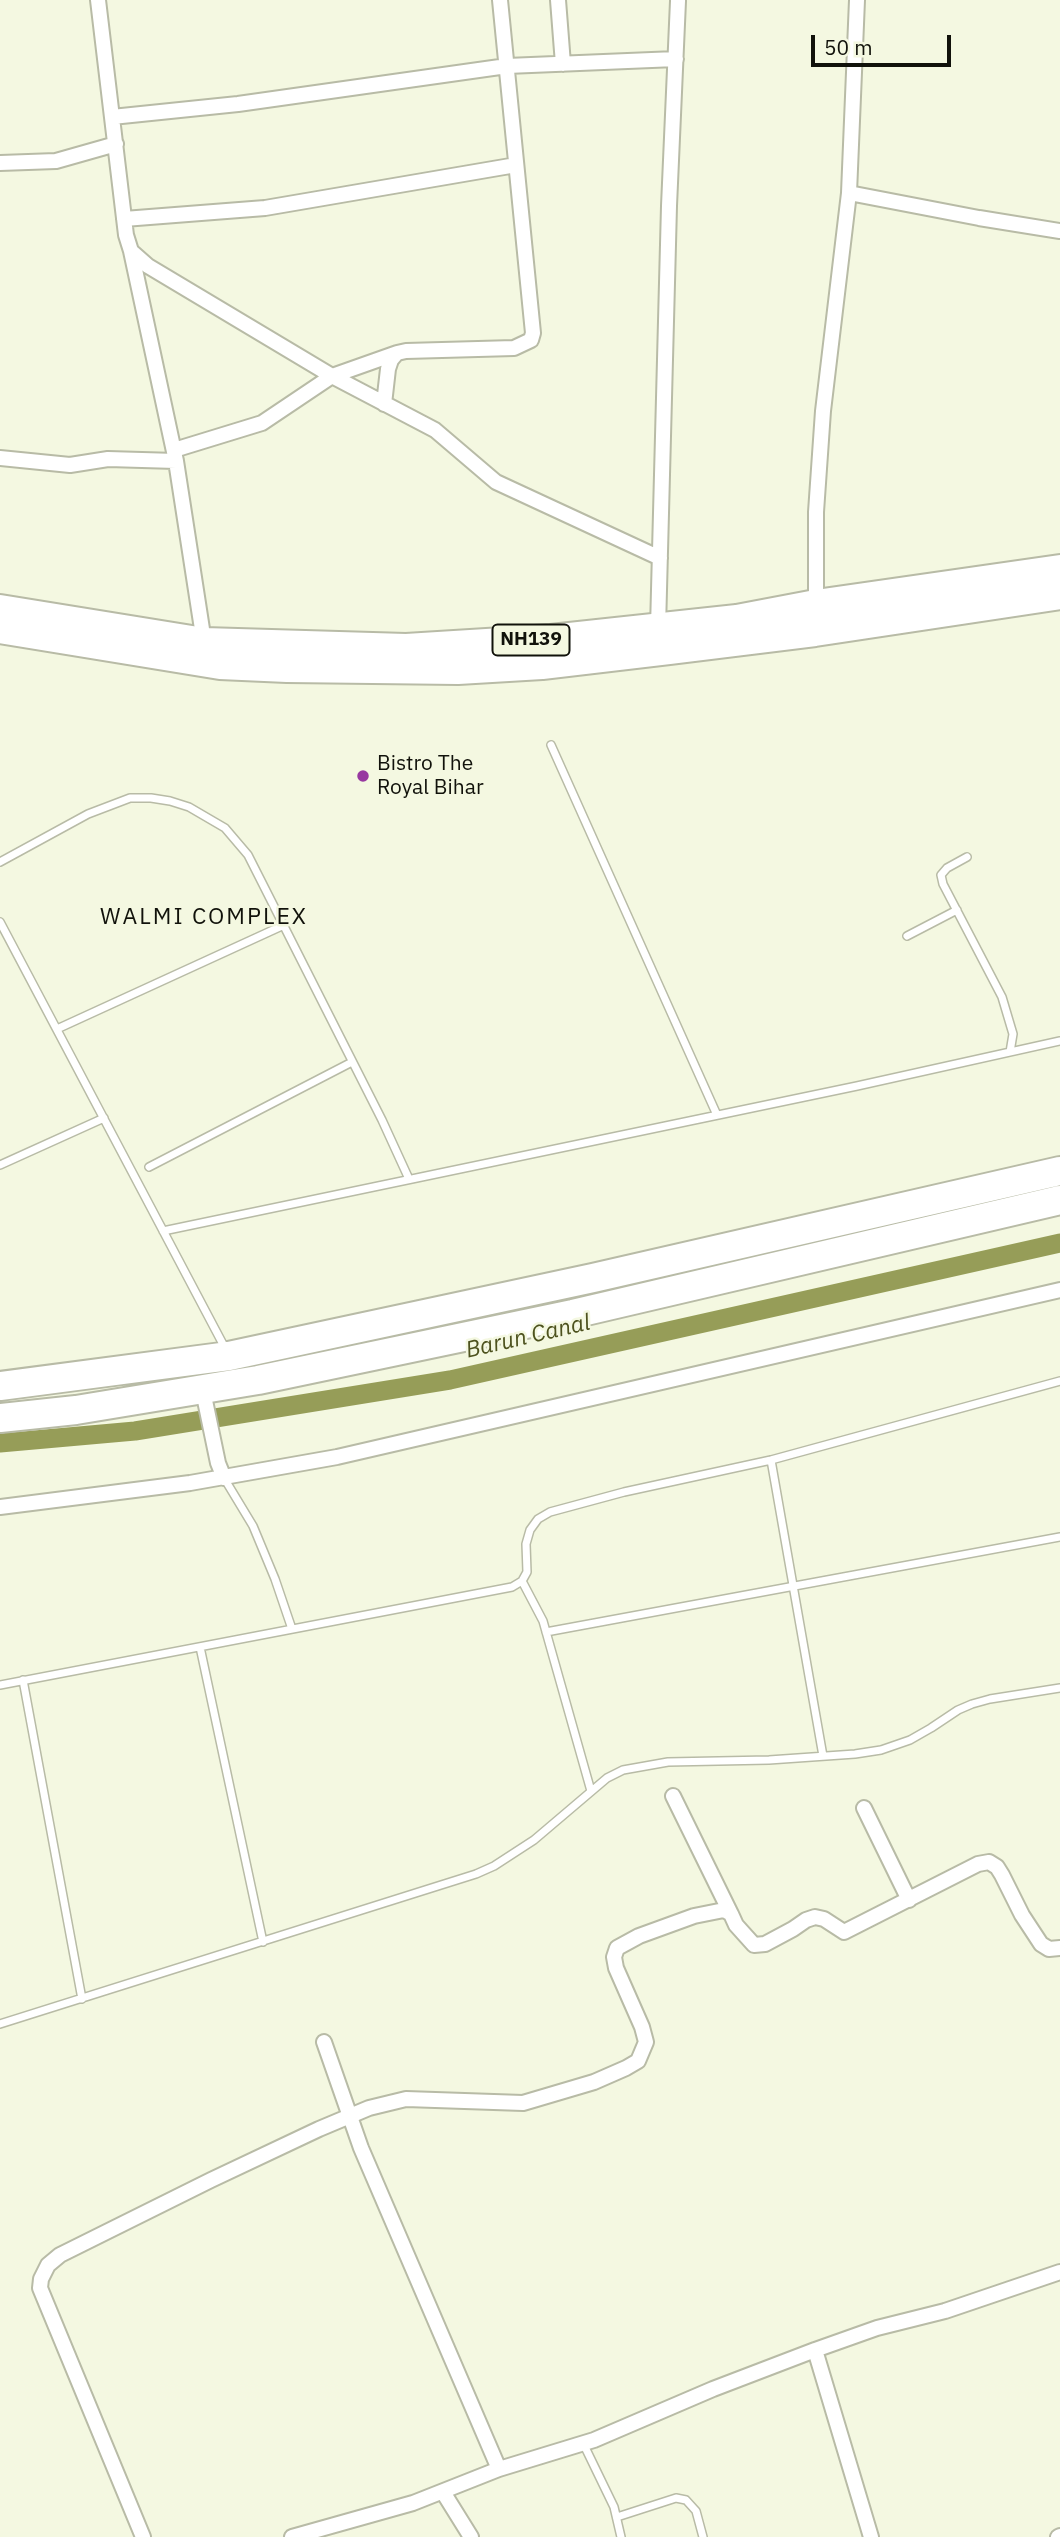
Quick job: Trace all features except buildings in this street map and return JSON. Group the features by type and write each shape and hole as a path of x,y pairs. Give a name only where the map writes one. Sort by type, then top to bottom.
{"highway":[{"name":"NH139","path":"0,629 220,665 458,670 542,664 815,618 1060,569"},
{"name":"NH139","path":"0,609 204,642 406,648 551,639 737,619 815,618 1060,594"},
{"path":"0,1386 229,1356 593,1278 1060,1171"},
{"path":"0,1418 206,1399 1060,1200"}],"street":[{"path":"98,0 124,219 175,456 204,642"},
{"path":"0,458 70,465 108,459 175,456 262,423 332,376 397,353 514,348 531,340 533,333 500,0"},
{"path":"558,0 563,64"},
{"path":"815,618 816,512 823,411 849,193 857,0"},
{"path":"658,628 669,206 678,1"},
{"path":"112,117 238,104 507,66 676,59"},
{"path":"0,163 56,161 116,144"},
{"path":"124,219 273,207 516,165"},
{"path":"849,193 1060,231"},
{"path":"131,251 148,266 332,376 435,430 481,471 510,491 660,558"},
{"path":"384,404 388,369 397,353"},
{"path":"0,1507 224,1478 374,1448 1060,1290"},
{"path":"206,1399 218,1463 224,1478"},
{"path":"673,1796 736,1926 754,1945 765,1944 815,1917 824,1919 844,1932 978,1864 989,1862 997,1867 1022,1915 1041,1944 1049,1950 1060,1948"},
{"path":"864,1808 909,1900"},
{"path":"143,2537 40,2288 41,2278 48,2265 60,2255 88,2240 350,2115 406,2099 523,2104 626,2068 638,2060 646,2042 616,1968 614,1958 617,1948 639,1936 694,1916 724,1910 731,1914"},
{"path":"324,2042 361,2148 499,2469"},
{"path":"292,2537 379,2514 499,2469 583,2443 877,2328 945,2311 1060,2272"},
{"path":"815,2350 871,2537"},
{"path":"443,2492 471,2537"}],"lane":[{"path":"551,745 717,1115"},
{"path":"0,862 88,814 130,799 170,801 189,807 225,828 248,855 408,1179"},
{"path":"967,857 947,868 941,875 943,884 1002,997 1013,1034 1010,1052"},
{"path":"907,936 957,910"},
{"path":"0,922 229,1356"},
{"path":"57,1029 284,925"},
{"path":"163,1231 1060,1041"},
{"path":"149,1167 352,1062"},
{"path":"0,1165 104,1118"},
{"path":"0,1685 512,1587 522,1581 527,1572 526,1545 530,1530 538,1519 551,1512 624,1492 771,1460 1060,1381"},
{"path":"771,1460 823,1756"},
{"path":"224,1478 257,1535 292,1629"},
{"path":"546,1632 1060,1537"},
{"path":"522,1581 546,1632 591,1791"},
{"path":"200,1647 263,1942"},
{"path":"23,1680 82,1999"},
{"path":"0,2024 476,1874 494,1866 534,1840 591,1791 623,1770 668,1762 855,1754 894,1746 972,1704 1060,1688"},
{"path":"583,2443 617,2517 621,2537"},
{"path":"617,2517 676,2498 686,2500 696,2511 703,2537"}],"waterway":[{"name":"Barun Canal","path":"0,1443 135,1431 450,1380 1060,1243"}],"place":[{"name":"Bistro The Royal Bihar","path":"363,776"}],"district":[{"name":"WALMI COMPLEX","path":"204,917"}]}
